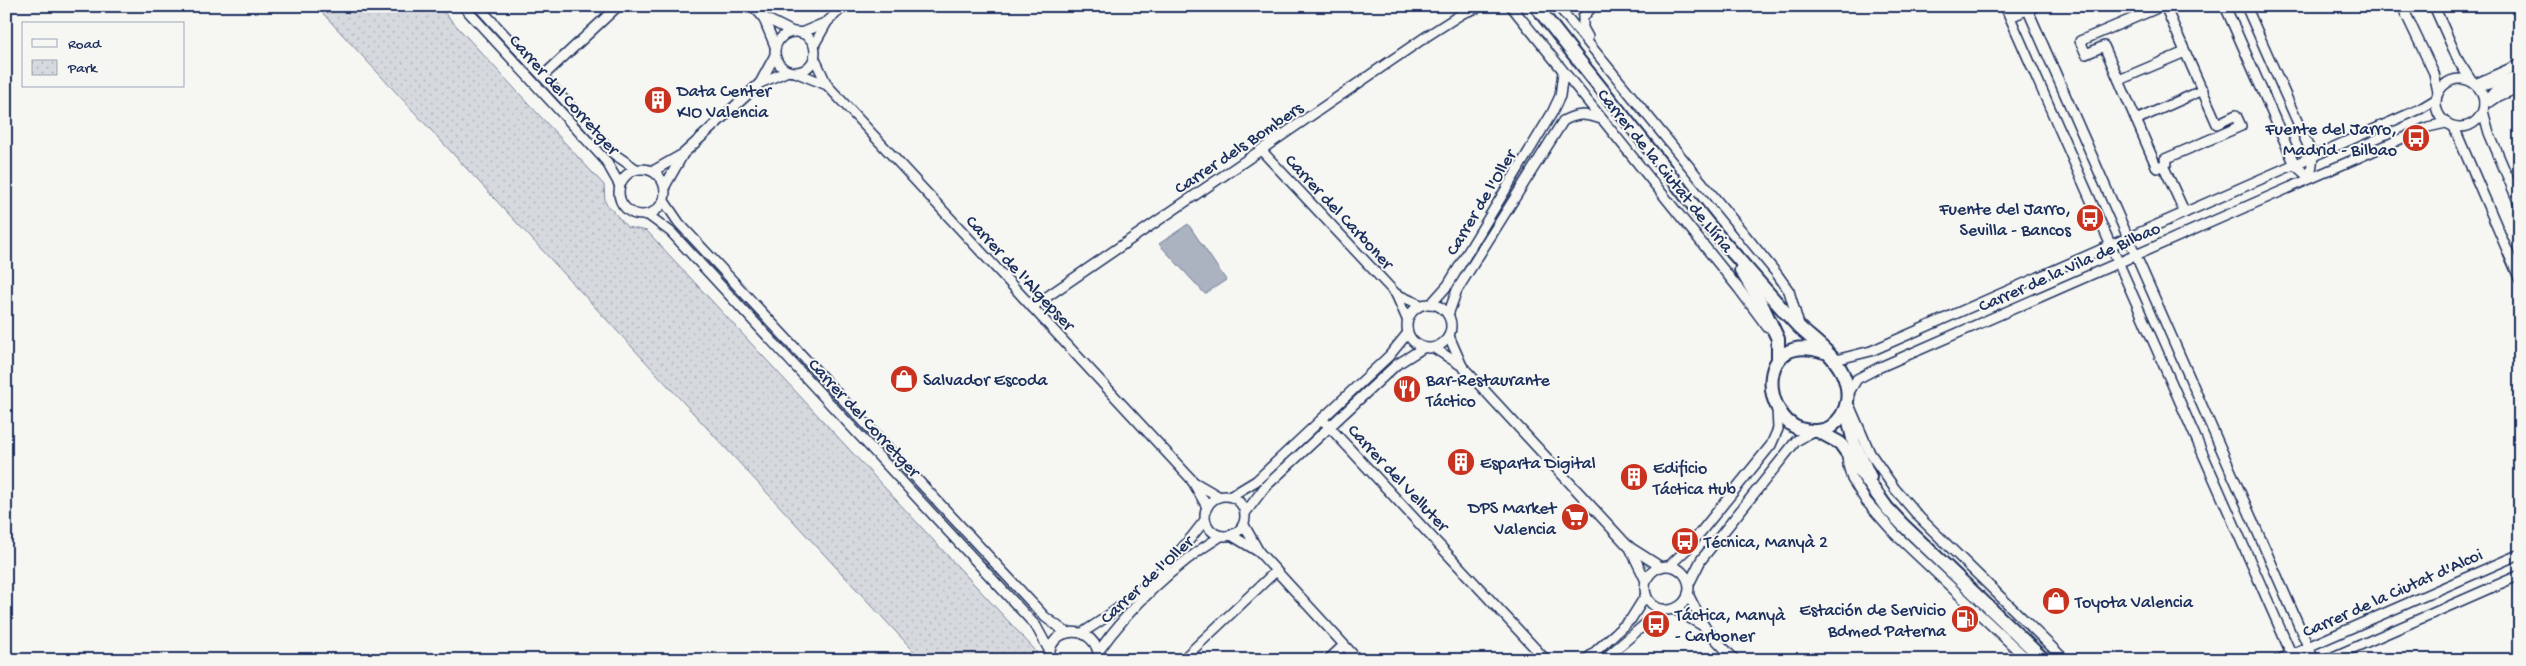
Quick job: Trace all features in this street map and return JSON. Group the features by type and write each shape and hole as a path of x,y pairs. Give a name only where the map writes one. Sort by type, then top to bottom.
{"street":[{"name":"Carrer del Corretger","path":"463,6 606,161 620,184"},
{"name":"Carrer del Corretger","path":"478,6 614,154 636,169"},
{"path":"543,76 618,6"},
{"path":"753,6 763,17 782,68 827,85"},
{"path":"827,85 814,57 814,45 827,22 844,6"},
{"name":"Carrer dels Bombers","path":"1032,307 1465,10 1482,6"},
{"path":"1503,6 1512,8"},
{"name":"Carrer de la Ciutat de Llíria","path":"1536,6 1725,244 1800,327 1824,352 1835,360 1842,372 1854,443 1887,508"},
{"name":"Carrer de la Ciutat de Llíria","path":"1558,6 1594,48 1789,291 1800,327"},
{"path":"1593,6 1583,17 1583,22 1594,48"},
{"path":"2006,6 2292,657"},
{"path":"2154,6 2155,9 2141,10 2080,41 2086,54 2104,46 2157,168 2167,163 2165,160 2241,126 2236,115 2217,124 2166,6"},
{"path":"2225,6 2295,165 2310,178"},
{"path":"2246,6 2313,157 2310,178"},
{"path":"2402,6 2434,73 2437,113 2450,125 2520,280"},
{"path":"2434,6 2459,62 2475,84 2484,107 2489,133 2520,206"},
{"path":"2010,18 2030,7 2128,238 2314,660"},
{"name":"Carrer de la Ciutat de Llíria","path":"1512,8 1739,289 1771,332 1776,348 1777,361"},
{"path":"763,17 809,37 814,45"},
{"path":"760,83 782,36 827,22"},
{"path":"2119,80 2185,52"},
{"path":"653,171 683,154 760,83 810,65 814,57"},
{"path":"2475,84 2520,64"},
{"name":"Carrer de l'Oller","path":"1431,304 1448,285 1552,113 1560,96 1563,72"},
{"path":"2436,96 2447,82 2459,78 2475,84 2519,76"},
{"path":"2450,125 2466,127 2476,121 2495,91 2519,76"},
{"name":"Carrer de l'Algepser","path":"827,85 1192,480"},
{"path":"2484,107 2499,96 2520,87"},
{"path":"2136,120 2202,90"},
{"name":"Carrer de la Vila de Bilbao","path":"1835,360 1871,351 2111,246 2420,109 2436,96"},
{"path":"1552,113 1563,121 1574,115 1584,113 1601,119"},
{"name":"Carrer de l'Oller","path":"1448,315 1458,290 1563,121"},
{"name":"Carrer de la Vila de Bilbao","path":"1847,401 1857,379 1878,368 2428,127 2450,125"},
{"name":"Carrer del Carboner","path":"1262,150 1396,294 1407,319"},
{"path":"665,186 660,177 653,171 636,169 626,175 620,184 618,195 622,205 633,214 648,215 658,210 664,200 665,186 683,154"},
{"path":"2163,165 2185,213"},
{"name":"Carrer del Corretger","path":"664,200 679,223 1045,618 1067,633"},
{"name":"Carrer del Corretger","path":"648,215 671,232 1017,605 1036,626 1049,655"},
{"name":"Carrer de la Ciutat de Llíria","path":"1725,244 1767,315 1778,339 1777,361"},
{"name":"Carrer del Carboner","path":"1396,294 1421,305"},
{"path":"1259,552 1244,524 1246,512 1264,488 1396,365 1423,348 1434,348 1445,342 1449,336 1451,322 1444,310 1431,304 1421,305 1410,313 1407,319 1408,334 1411,340 1423,348"},
{"path":"1231,496 1256,480 1388,356 1408,334"},
{"path":"1449,336 1462,366"},
{"name":"Carrer de la Ciutat de Llíria","path":"1824,352 1807,346 1791,349 1777,361 1772,370 1771,387 1777,406 1788,421 1799,429 1816,431 1840,443 1887,508 2044,660"},
{"path":"1434,348 1462,366 1628,546 1646,582"},
{"path":"1674,609 1685,601 1689,584 1701,560 1796,441 1816,431 1828,428 1840,420 1847,401"},
{"name":"Carrer de la Ciutat de Llíria","path":"1847,401 1870,453 1895,489 1920,518 2064,660"},
{"path":"1735,660 1705,628 1674,609 1663,609 1650,602 1646,595 1646,582 1649,575 1665,567 1687,549 1771,445 1778,429 1777,406"},
{"path":"1322,419 1330,427"},
{"name":"Carrer del Velluter","path":"1330,427 1546,660"},
{"path":"2195,437 2212,429"},
{"path":"1847,454 1852,479 1866,501 1896,535 2028,660"},
{"path":"1192,480 1218,496 1231,496 1241,502 1246,512"},
{"path":"1192,480 1207,507"},
{"path":"1218,496 1207,507 1205,520 1211,530 1221,536 1232,535 1244,524"},
{"name":"Carrer de l'Oller","path":"1082,633 1111,615 1187,545 1205,520"},
{"path":"1232,535 1259,552 1358,660"},
{"name":"Carrer de l'Oller","path":"1099,656 1118,624 1194,552 1221,536"},
{"path":"1628,546 1665,567 1682,572 1689,584"},
{"name":"Carrer de la Ciutat d'Alcoi","path":"2278,660 2292,657 2308,646 2520,554"},
{"path":"1182,660 1276,570"},
{"name":"Carrer de la Ciutat d'Alcoi","path":"2326,660 2520,575"},
{"path":"1688,594 1705,628"},
{"path":"1586,660 1631,619 1646,595"},
{"path":"1604,660 1663,609"},
{"path":"1049,655 1056,639 1067,633 1082,633 1090,638 1099,656"},
{"path":"1328,660 1344,645"}],"green space":[{"path":"316,6 438,6 604,185 605,202 627,227 647,231 1036,651 1036,660 922,660"}],"shaded area":[{"path":"1188,224 1226,280 1205,294 1159,244"}],"place":[{"name":"Data Center KIO Valencia","path":"658,100"},
{"name":"Fuente del Jarro, Madrid - Bilbao","path":"2416,138"},
{"name":"Fuente del Jarro, Sevilla - Bancos","path":"2090,218"},
{"name":"Salvador Escoda","path":"904,379"},
{"name":"Bar-Restaurante Táctico","path":"1407,389"},
{"name":"Esparta Digital","path":"1461,462"},
{"name":"Edificio Táctica Hub","path":"1634,477"},
{"name":"DPS Market Valencia","path":"1575,517"},
{"name":"Técnica, Manyà 2","path":"1685,541"},
{"name":"Toyota Valencia","path":"2056,601"},
{"name":"Estación de Servicio Bdmed Paterna","path":"1965,619"},
{"name":"Táctica, Manyà - Carboner","path":"1656,624"}]}
